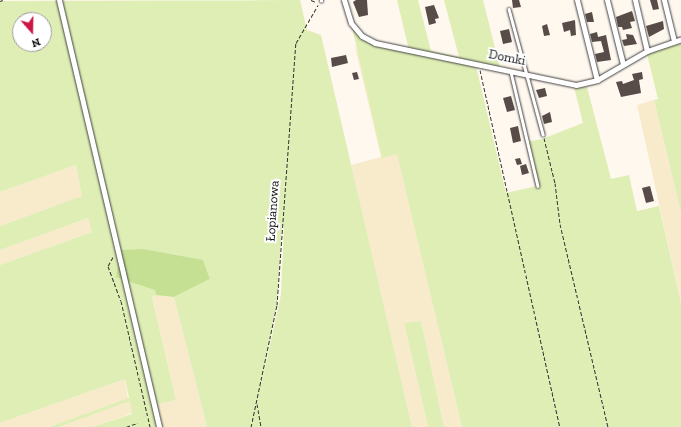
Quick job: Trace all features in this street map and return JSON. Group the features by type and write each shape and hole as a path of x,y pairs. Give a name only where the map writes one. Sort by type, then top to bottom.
{"street":[{"path":"59,0 159,427"},
{"name":"Domki","path":"344,0 351,23 362,36 375,42 527,73 576,85 597,80 647,51 681,39"},
{"path":"577,0 597,80"},
{"path":"606,0 623,64"},
{"path":"635,0 647,51"},
{"path":"664,0 674,41"}],"lane":[{"path":"509,10 543,134"},
{"path":"510,70 538,186"}],"path":[{"path":"311,0 315,3 321,1"},
{"name":"Łopianowa","path":"251,427 277,305 296,43 321,1"},
{"path":"479,64 560,427"},
{"path":"543,134 555,183 561,232 608,427"},
{"path":"117,250 108,266 121,301 150,427"},
{"path":"256,403 261,427"},
{"path":"126,427 136,423"}],"shaded area":[{"path":"354,43 397,153 462,427 444,427 421,321 404,323 428,427 412,427 351,165 381,157"},
{"path":"654,100 681,213 681,303 637,105"},
{"path":"76,165 82,196 0,226 0,192"},
{"path":"88,218 92,232 0,265 0,250"},
{"path":"152,296 174,297 207,427 163,427 157,404 176,400"},
{"path":"125,379 128,399 49,427 0,427 0,423"},
{"path":"130,401 133,413 92,427 59,427"}],"green space":[{"path":"300,0 307,30 321,35 412,427 207,427 174,297 210,279 203,260 155,290 156,295 152,297 176,400 157,404 163,427 92,427 132,414 130,401 59,427 49,427 129,398 125,379 0,423 0,265 92,232 88,218 0,250 0,226 82,196 76,165 0,192 0,1","holes":["282,225 284,225 281,294 261,387 277,305"]},
{"path":"397,0 418,0 431,51 459,57 444,0 483,0 500,68 476,66 506,193 537,186 526,142 542,139 583,123 574,87 587,87 611,179 629,175 637,211 659,206 681,303 681,427 462,427 397,154 382,158 351,23 362,36 375,43 409,50"},
{"path":"681,42 681,213 654,100 658,99 647,54"},
{"path":"143,249 203,260 210,279 174,297 156,295 155,290 116,277 121,250"},
{"path":"421,321 444,427 428,427 404,323"}],"building":[{"path":"356,0 367,0 368,15 359,17 353,2"},
{"path":"512,0 519,0 521,7 513,8"},
{"path":"650,0 657,0 659,9 653,10"},
{"path":"434,5 439,18 435,19 436,23 429,25 425,7"},
{"path":"632,11 635,21 630,22 632,28 623,30 622,27 618,27 616,17"},
{"path":"592,12 594,22 587,22 585,14"},
{"path":"575,20 576,35 571,36 570,30 564,32 562,23"},
{"path":"663,21 664,29 649,37 646,26"},
{"path":"547,24 550,35 544,36 542,26"},
{"path":"509,29 512,42 503,44 500,31"},
{"path":"597,32 598,37 606,35 611,60 597,62 595,54 604,52 601,41 592,42 590,34"},
{"path":"626,34 633,35 637,44 624,46 622,40 627,39"},
{"path":"346,55 348,63 332,67 331,58"},
{"path":"357,72 359,79 354,80 352,73"},
{"path":"642,72 643,79 639,80 641,93 621,97 616,82 622,81 623,84 634,80 632,74"},
{"path":"545,88 547,96 539,98 536,90"},
{"path":"511,96 515,110 507,112 503,98"},
{"path":"550,112 552,122 544,124 542,116"},
{"path":"518,126 521,141 513,143 510,128"},
{"path":"520,158 522,164 517,165 515,159"},
{"path":"526,164 529,173 522,175 520,166"},
{"path":"650,186 654,201 646,203 642,188"}]}
